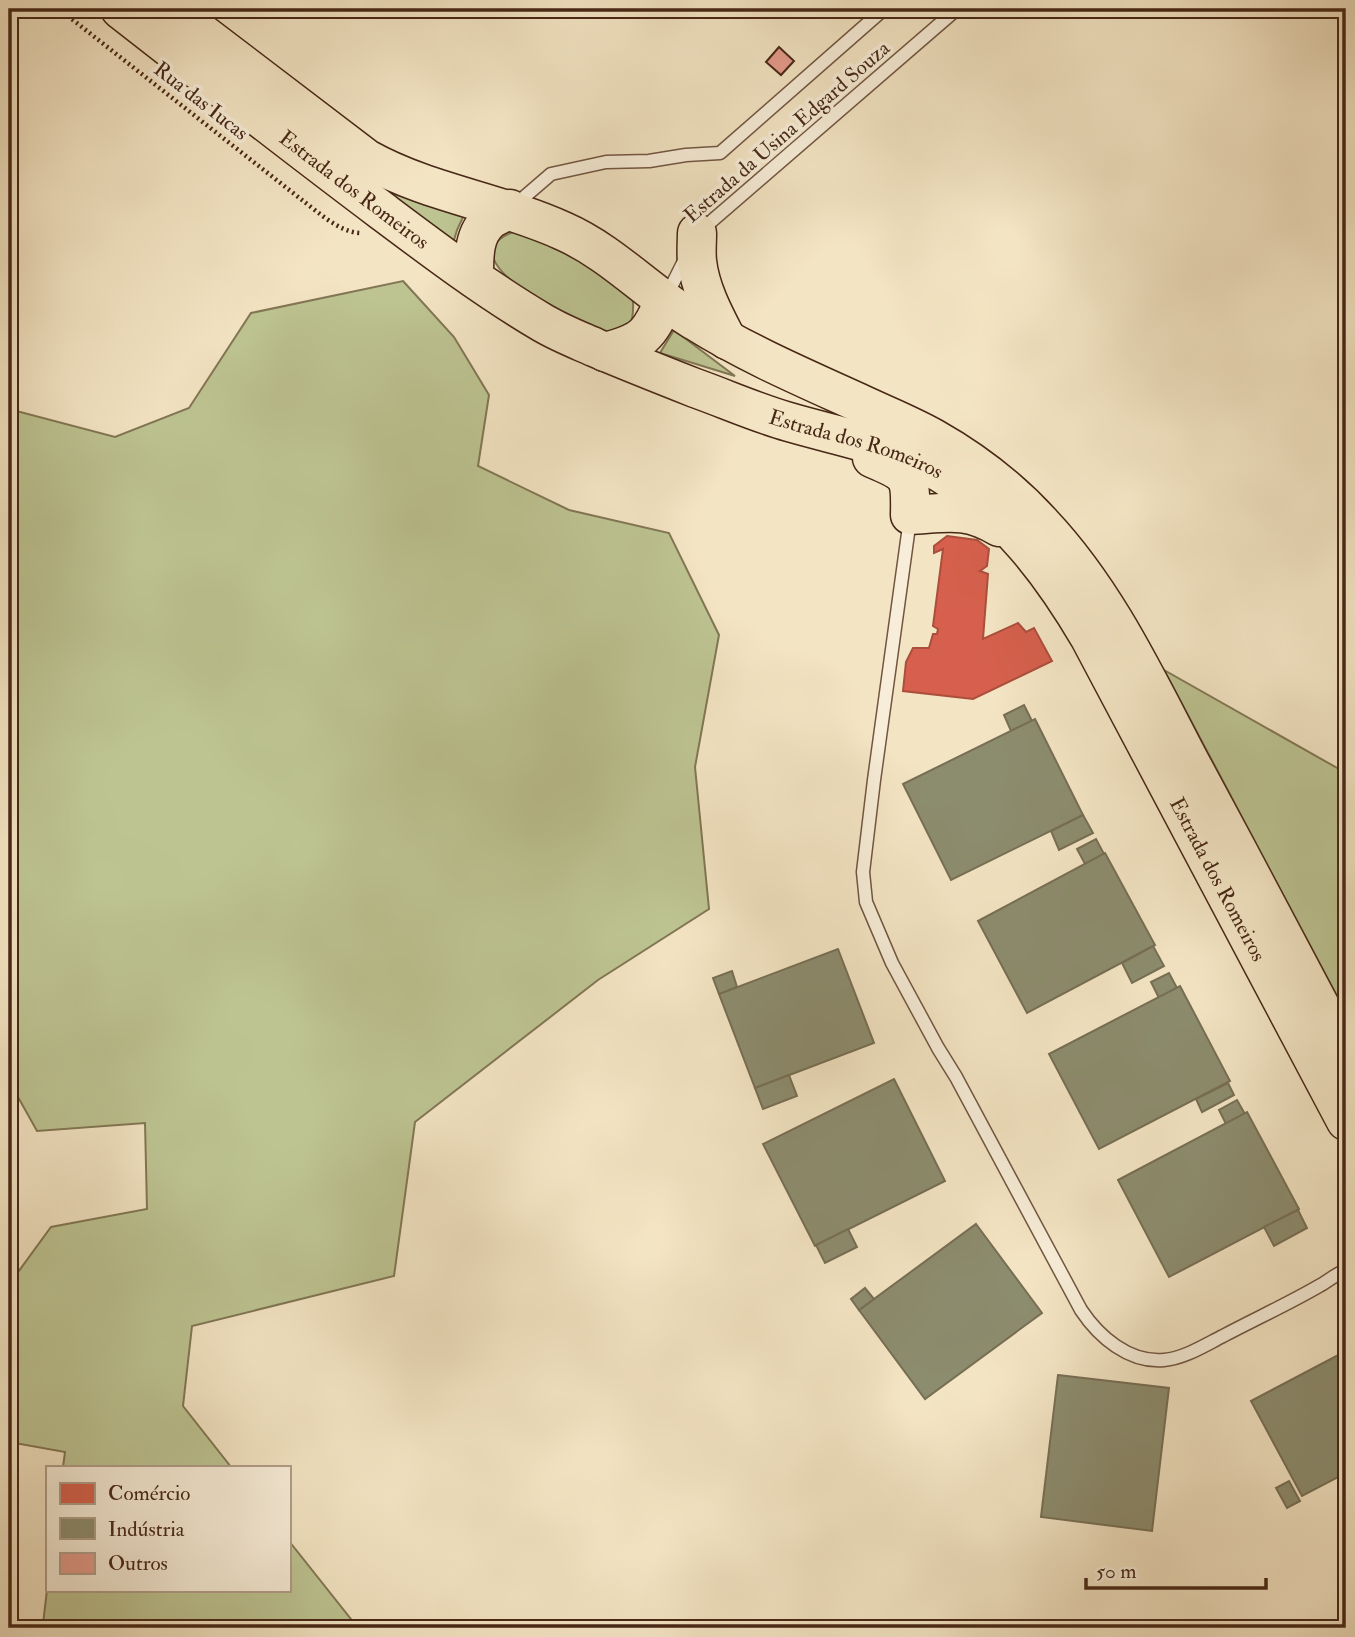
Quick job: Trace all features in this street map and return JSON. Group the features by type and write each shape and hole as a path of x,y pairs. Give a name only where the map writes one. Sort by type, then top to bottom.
{"main road":[{"name":"Estrada dos Romeiros","path":"120,9 292,144 474,278 545,324 641,368 786,421 886,449 940,473 971,494 1022,541 1049,573 1072,607 1346,1121"},
{"name":"Estrada dos Romeiros","path":"170,9 367,159 417,182 510,209 585,241 692,320 768,361 934,439 985,472 1041,522 1059,543 1093,588 1134,654 1346,1055"},
{"path":"474,278 476,246 481,230 491,219 510,209"},
{"path":"697,233 697,260 702,283 710,307 727,340"},
{"path":"605,352 636,342 646,335 664,301"},
{"path":"786,421 897,468 911,487 910,515 952,512 970,514 982,517 1022,541"}],"lane":[{"name":"Estrada da Usina Edgard Souza","path":"510,209 551,174 606,162 649,161 720,153 884,9"},
{"name":"Estrada da Usina Edgard Souza","path":"664,301 697,233 958,9"},
{"path":"958,9 986,9"},
{"path":"910,515 863,872 866,902 892,963 1081,1310 1098,1332 1122,1350 1143,1359 1165,1360 1189,1353 1346,1270"}],"path":[{"name":"Rua das Iucas","path":"59,9 330,221 352,233 378,235 403,226"}],"green space":[{"path":"367,183 402,196 465,213 452,247"},
{"path":"513,232 558,245 621,289 633,301 633,316 629,325 607,334 572,318 524,290 505,274 494,259 495,244"},
{"path":"403,281 454,337 489,395 478,466 569,510 669,533 719,635 695,767 709,909 598,980 415,1122 394,1276 192,1326 183,1406 230,1466 63,1466 65,1452 9,1442 9,1282 51,1227 147,1209 145,1123 37,1131 9,1081 9,409 115,437 189,408 251,313"},
{"path":"674,330 735,376 660,353"},
{"path":"1164,670 1346,773 1346,1013"},
{"path":"290,1542 358,1628 76,1628 43,1624 47,1592 290,1592"}],"building: Comércio":[{"path":"947,536 977,540 989,549 987,566 980,571 988,574 983,639 1018,623 1026,632 1034,628 1052,661 973,699 903,691 906,662 913,648 929,648 933,634 937,634 938,629 933,626 943,549 934,553 934,546"}],"building: Indústria":[{"path":"1024,705 1032,721 1011,731 1004,715"},
{"path":"1035,719 1083,815 951,880 903,784"},
{"path":"1083,815 1093,833 1059,850 1051,831"},
{"path":"1096,839 1104,854 1085,864 1077,849"},
{"path":"1105,853 1155,945 1027,1013 978,921"},
{"path":"1153,946 1164,966 1132,983 1122,963"},
{"path":"838,949 874,1043 755,1088 719,994"},
{"path":"732,971 737,987 719,994 713,978"},
{"path":"1169,973 1177,988 1159,998 1151,982"},
{"path":"1180,986 1230,1081 1099,1149 1049,1054"},
{"path":"789,1075 797,1096 763,1109 755,1088"},
{"path":"894,1079 945,1181 815,1246 763,1144"},
{"path":"1228,1083 1234,1095 1202,1112 1196,1099"},
{"path":"1237,1100 1245,1114 1226,1124 1219,1110"},
{"path":"1247,1112 1299,1209 1169,1277 1118,1180"},
{"path":"1298,1210 1307,1228 1274,1246 1264,1227"},
{"path":"976,1224 1042,1313 925,1399 859,1310"},
{"path":"848,1229 857,1247 825,1263 816,1245"},
{"path":"865,1288 874,1299 859,1310 851,1299"},
{"path":"1346,1351 1346,1473 1302,1496 1251,1401"},
{"path":"1058,1375 1169,1388 1152,1531 1041,1517"},
{"path":"1289,1481 1300,1501 1287,1508 1276,1488"}],"building: Outros":[{"path":"779,47 794,61 781,75 766,62"}]}
